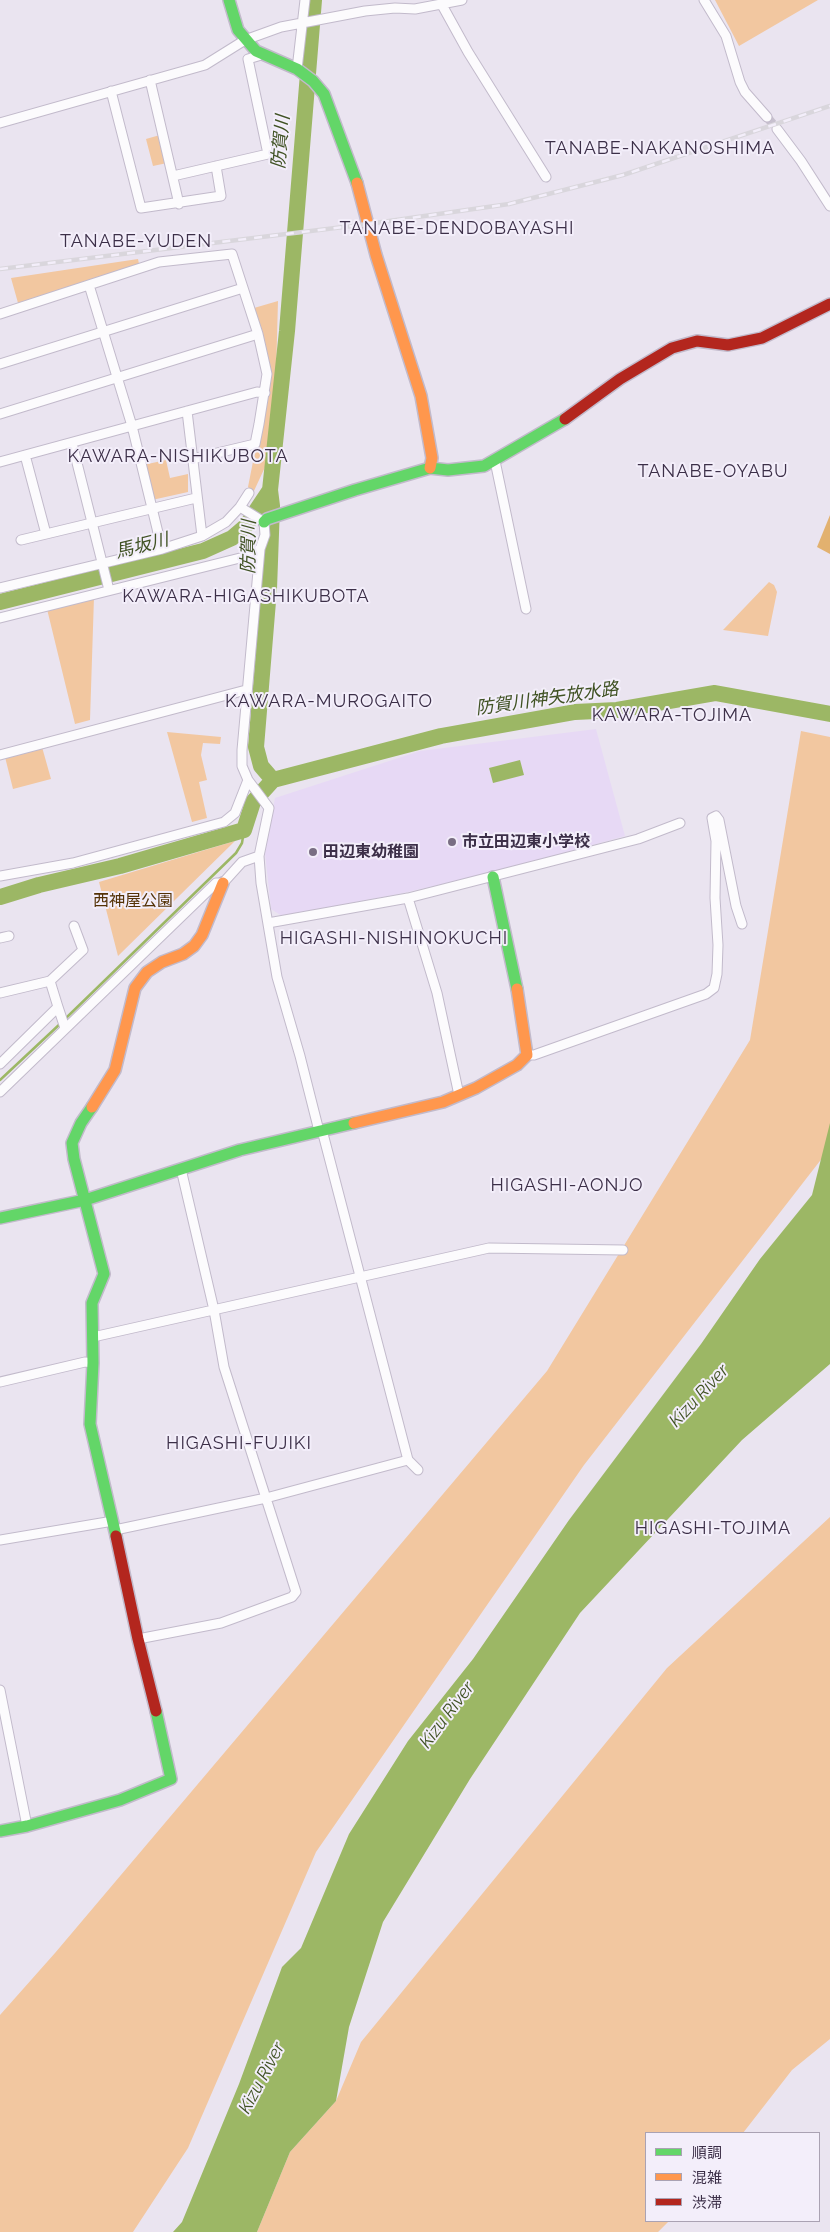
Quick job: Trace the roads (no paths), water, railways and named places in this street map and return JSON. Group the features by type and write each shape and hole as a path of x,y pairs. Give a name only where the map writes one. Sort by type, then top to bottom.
{"street":[{"path":"229,0 238,30 245,40 260,53 299,71 313,81 324,94 360,190 376,255 421,396 432,458 430,468"},
{"path":"299,71 305,0"},
{"path":"0,124 112,90 205,65 245,40 280,27 365,10 415,9 462,0"},
{"path":"704,0 726,36 740,82 745,92 767,117"},
{"path":"442,5 468,52 546,177"},
{"path":"173,176 268,154 248,59 258,56 260,53"},
{"path":"150,80 179,204"},
{"path":"112,90 141,208 179,204 221,196 216,166"},
{"path":"777,129 801,161 830,206"},
{"path":"0,314 159,262 232,254 258,334 267,374 265,393 255,444 192,459"},
{"path":"89,285 132,426 162,549"},
{"path":"0,364 243,288"},
{"path":"243,509 267,519 430,468 466,469 484,466 556,425 620,379 672,348 697,341 728,345 762,338 830,304"},
{"path":"0,414 258,334"},
{"path":"0,462 256,392 265,393"},
{"path":"187,411 202,536"},
{"path":"72,443 108,587"},
{"path":"25,455 46,534"},
{"path":"495,460 526,609"},
{"path":"0,588 103,567 202,536 226,522 243,509 249,493"},
{"path":"21,540 196,498"},
{"path":"267,519 265,535 260,550 246,690 242,766 268,808 268,817 259,856 277,977 361,1276 408,1460 418,1470"},
{"path":"0,618 108,587 248,556 260,550"},
{"path":"0,755 246,690"},
{"path":"0,876 73,863 224,822 236,813 251,783"},
{"path":"0,1218 85,1200 240,1150 443,1102 517,1064 527,1056 706,994 714,988 717,974 716,841 712,818 716,816 720,820 736,906 742,924"},
{"path":"268,923 408,898 638,839 680,824"},
{"path":"0,1831 27,1826 120,1800 172,1779 144,1657 138,1640 90,1424 93,1363 92,1303 104,1274 72,1143 81,1123 102,1094 115,1070 135,988 147,972 162,962 183,954 194,946 202,935 223,883 242,862 259,856"},
{"path":"493,877 516,981 527,1045 527,1056"},
{"path":"0,1092 216,883 223,883"},
{"path":"408,898 437,993 459,1095"},
{"path":"0,993 50,981 83,950 74,926"},
{"path":"50,981 65,1028"},
{"path":"0,1064 58,1007"},
{"path":"138,1640 221,1623 292,1597 296,1592 224,1367 214,1310 182,1168"},
{"path":"93,1337 489,1248 623,1250"},
{"path":"0,1382 85,1362 93,1363"},
{"path":"0,1540 114,1526 266,1498 408,1460"},
{"path":"0,1690 27,1826"}],"water":[{"path":"520,760 524,775 493,783 489,768"},
{"name":"Kizu River","path":"830,1123 830,1364 742,1440 580,1613 470,1779 383,1922 349,2027 336,2101 290,2152 257,2232 173,2232 182,2222 239,2084 282,1967 301,1948 349,1834 408,1741 473,1659 569,1520 701,1344 760,1259 812,1195"}],"waterway":[{"name":"防賀川","path":"273,780 261,766 256,747 269,589 272,506 270,490 287,331 314,0"},
{"name":"馬坂川","path":"0,602 203,551 232,538 246,526 270,490"},
{"name":"防賀川神矢放水路","path":"273,780 441,736 575,712 617,710 715,693 830,714"},
{"name":"防賀川","path":"0,897 39,885 120,866 244,830 253,802 273,780"},
{"path":"65,1019 236,853 242,843 244,830"},
{"path":"0,1080 61,1023"}],"tunnel":[{"path":"767,117 777,129"}],"railway":[{"path":"0,269 368,224 509,204 623,175 830,106"}],"place":[{"name":"市立田辺東小学校","path":"452,842"},
{"name":"田辺東幼稚園","path":"313,852"}],"district":[{"name":"TANABE-NAKANOSHIMA","path":"660,149"},
{"name":"TANABE-DENDOBAYASHI","path":"457,229"},
{"name":"TANABE-YUDEN","path":"136,242"},
{"name":"KAWARA-NISHIKUBOTA","path":"178,457"},
{"name":"TANABE-OYABU","path":"713,472"},
{"name":"KAWARA-HIGASHIKUBOTA","path":"246,597"},
{"name":"KAWARA-MUROGAITO","path":"329,702"},
{"name":"KAWARA-TOJIMA","path":"672,716"},
{"name":"HIGASHI-NISHINOKUCHI","path":"394,939"},
{"name":"HIGASHI-AONJO","path":"567,1186"},
{"name":"HIGASHI-FUJIKI","path":"239,1444"},
{"name":"HIGASHI-TOJIMA","path":"713,1529"}],"park label":[{"name":"西神屋公園","path":"133,901"}]}
